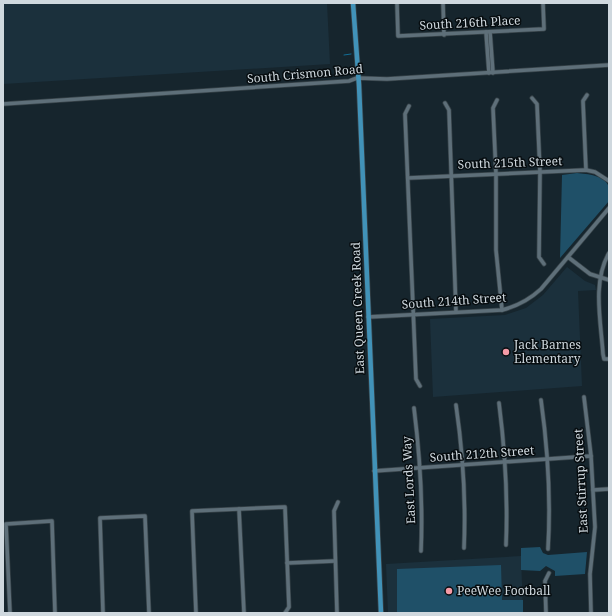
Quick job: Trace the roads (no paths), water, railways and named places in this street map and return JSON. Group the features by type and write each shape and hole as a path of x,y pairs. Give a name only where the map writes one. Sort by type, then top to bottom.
{"main road":[{"name":"East Queen Creek Road","path":"353,3 381,613"}],"street":[{"name":"South 216th Place","path":"397,3 398,36 544,29 542,3"},
{"path":"443,3 444,34"},
{"path":"488,32 491,73"},
{"name":"South Crismon Road","path":"3,104 258,88 349,81 357,78 387,79 609,65"},
{"path":"586,170 583,102 587,95"},
{"path":"532,98 537,104 540,172 539,257 544,264"},
{"path":"497,100 493,108 496,174 496,250 502,310"},
{"path":"445,103 449,110 456,312"},
{"path":"409,106 405,114 416,379 420,386"},
{"name":"South 215th Street","path":"408,178 586,170 596,172 609,181"},
{"name":"South 214th Street","path":"368,317 502,310 517,306 542,290 609,208"},
{"path":"609,253 600,278 604,359 609,359"},
{"path":"568,257 590,274 609,280"},
{"name":"East Stirrup Street","path":"584,397 591,456 595,527 590,574 591,613"},
{"path":"541,400 548,459 550,502 548,549"},
{"path":"499,403 506,462 506,545"},
{"path":"456,405 463,465 465,507 464,548"},
{"name":"East Lords Way","path":"414,408 423,511 421,551"},
{"name":"South 212th Street","path":"374,471 591,456"},
{"path":"593,490 609,489"},
{"path":"337,613 334,511 338,502"},
{"path":"196,613 192,511 285,507 289,607 285,613"},
{"path":"239,509 244,613"},
{"path":"103,613 100,518 145,516 149,613"},
{"path":"10,613 6,524 52,521 56,613"},
{"path":"287,563 335,561"},
{"path":"546,613 545,581 549,573"}],"waterway":[{"path":"344,55 351,54"}],"place":[{"name":"Jack Barnes Elementary","path":"506,352"},
{"name":"PeeWee Football","path":"449,591"}]}
